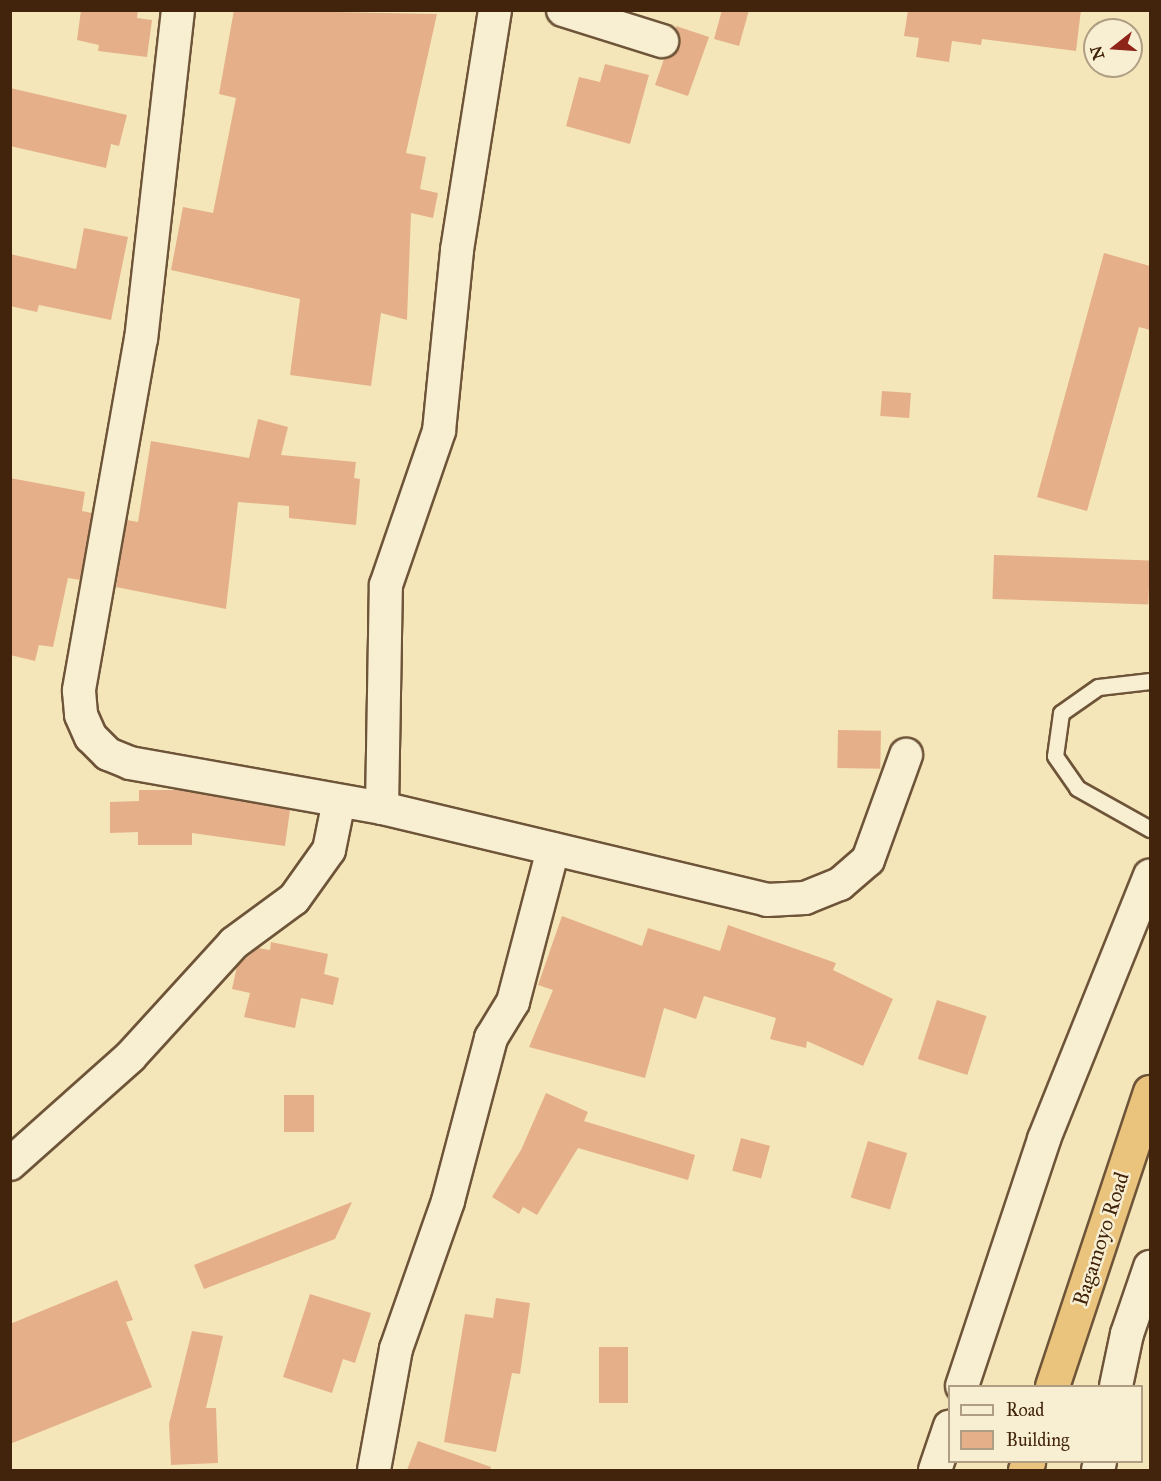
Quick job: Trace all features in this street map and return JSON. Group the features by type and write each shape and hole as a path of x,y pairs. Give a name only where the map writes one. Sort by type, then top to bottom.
{"highway":[{"name":"Bagamoyo Road","path":"1052,1385 1142,1142 1150,1092"}],"street":[{"path":"178,10 141,338 79,691 81,715 91,737 108,754 130,764 382,808 768,900 805,898 840,884 868,860 906,754"},
{"path":"382,808 386,585 439,431 457,250 495,10"},
{"path":"562,10 662,41"},
{"path":"10,1164 130,1057 234,943 294,898 329,850 339,801"},
{"path":"374,1470 396,1348 448,1202 491,1038 513,1002 553,849"},
{"path":"962,1385 1044,1139 1150,875"},
{"path":"1116,1385 1127,1334 1150,1267"},
{"path":"935,1470 948,1432"}],"lane":[{"path":"1150,681 1098,687 1061,713 1055,756 1077,788 1150,829"}],"building":[{"path":"81,10 138,10 137,18 152,20 147,57 98,51 99,45 77,40"},
{"path":"234,10 437,14 406,153 426,157 420,189 438,193 433,218 411,213 407,320 381,313 371,386 290,375 300,299 171,270 183,207 213,213 236,98 219,94"},
{"path":"722,10 749,10 739,46 714,39"},
{"path":"908,10 1081,10 1076,51 982,39 981,45 952,41 949,62 916,57 919,38 904,36"},
{"path":"676,26 709,37 688,96 655,85 664,59 679,47"},
{"path":"605,64 649,75 630,144 566,126 579,77 600,82"},
{"path":"10,88 127,115 119,146 111,144 106,168 10,146"},
{"path":"84,228 128,237 111,320 39,305 37,312 10,306 10,254 76,269"},
{"path":"1104,253 1150,266 1150,330 1139,327 1087,511 1037,497"},
{"path":"882,391 911,393 909,418 880,416"},
{"path":"258,419 288,427 281,455 356,462 354,478 360,479 356,525 289,518 289,506 238,502 226,609 116,587 127,520 138,522 151,441 249,458"},
{"path":"10,478 85,492 82,511 92,513 80,580 68,578 53,647 39,645 35,661 10,655"},
{"path":"994,555 1150,560 1148,604 992,599"},
{"path":"838,730 881,731 880,769 837,768"},
{"path":"139,790 180,790 290,810 285,846 192,833 192,845 138,845 138,832 110,833 110,802 139,801"},
{"path":"562,916 642,946 648,928 720,951 728,925 836,963 833,970 893,999 863,1066 807,1041 806,1048 770,1039 776,1018 704,996 696,1019 664,1008 645,1078 529,1047 553,990 538,985"},
{"path":"271,942 328,954 324,974 339,978 333,1005 301,998 295,1028 244,1017 250,993 232,989 237,966 258,948 270,950"},
{"path":"937,1000 986,1016 967,1075 918,1059"},
{"path":"546,1093 588,1112 584,1121 695,1155 688,1180 578,1148 537,1215 523,1207 519,1214 492,1197 521,1150"},
{"path":"284,1095 314,1095 314,1132 284,1132"},
{"path":"741,1138 770,1146 761,1179 732,1171"},
{"path":"868,1141 907,1153 890,1209 851,1197"},
{"path":"352,1202 335,1239 204,1289 194,1265"},
{"path":"117,1280 133,1320 126,1322 152,1387 10,1444 10,1324"},
{"path":"310,1294 371,1313 355,1363 343,1359 332,1393 283,1377"},
{"path":"496,1298 530,1303 520,1374 512,1373 496,1452 444,1442 465,1314 493,1318"},
{"path":"192,1331 223,1336 206,1408 216,1408 218,1463 171,1465 169,1424"},
{"path":"599,1347 628,1347 628,1403 599,1403"},
{"path":"418,1441 491,1467 490,1470 407,1470"}]}
